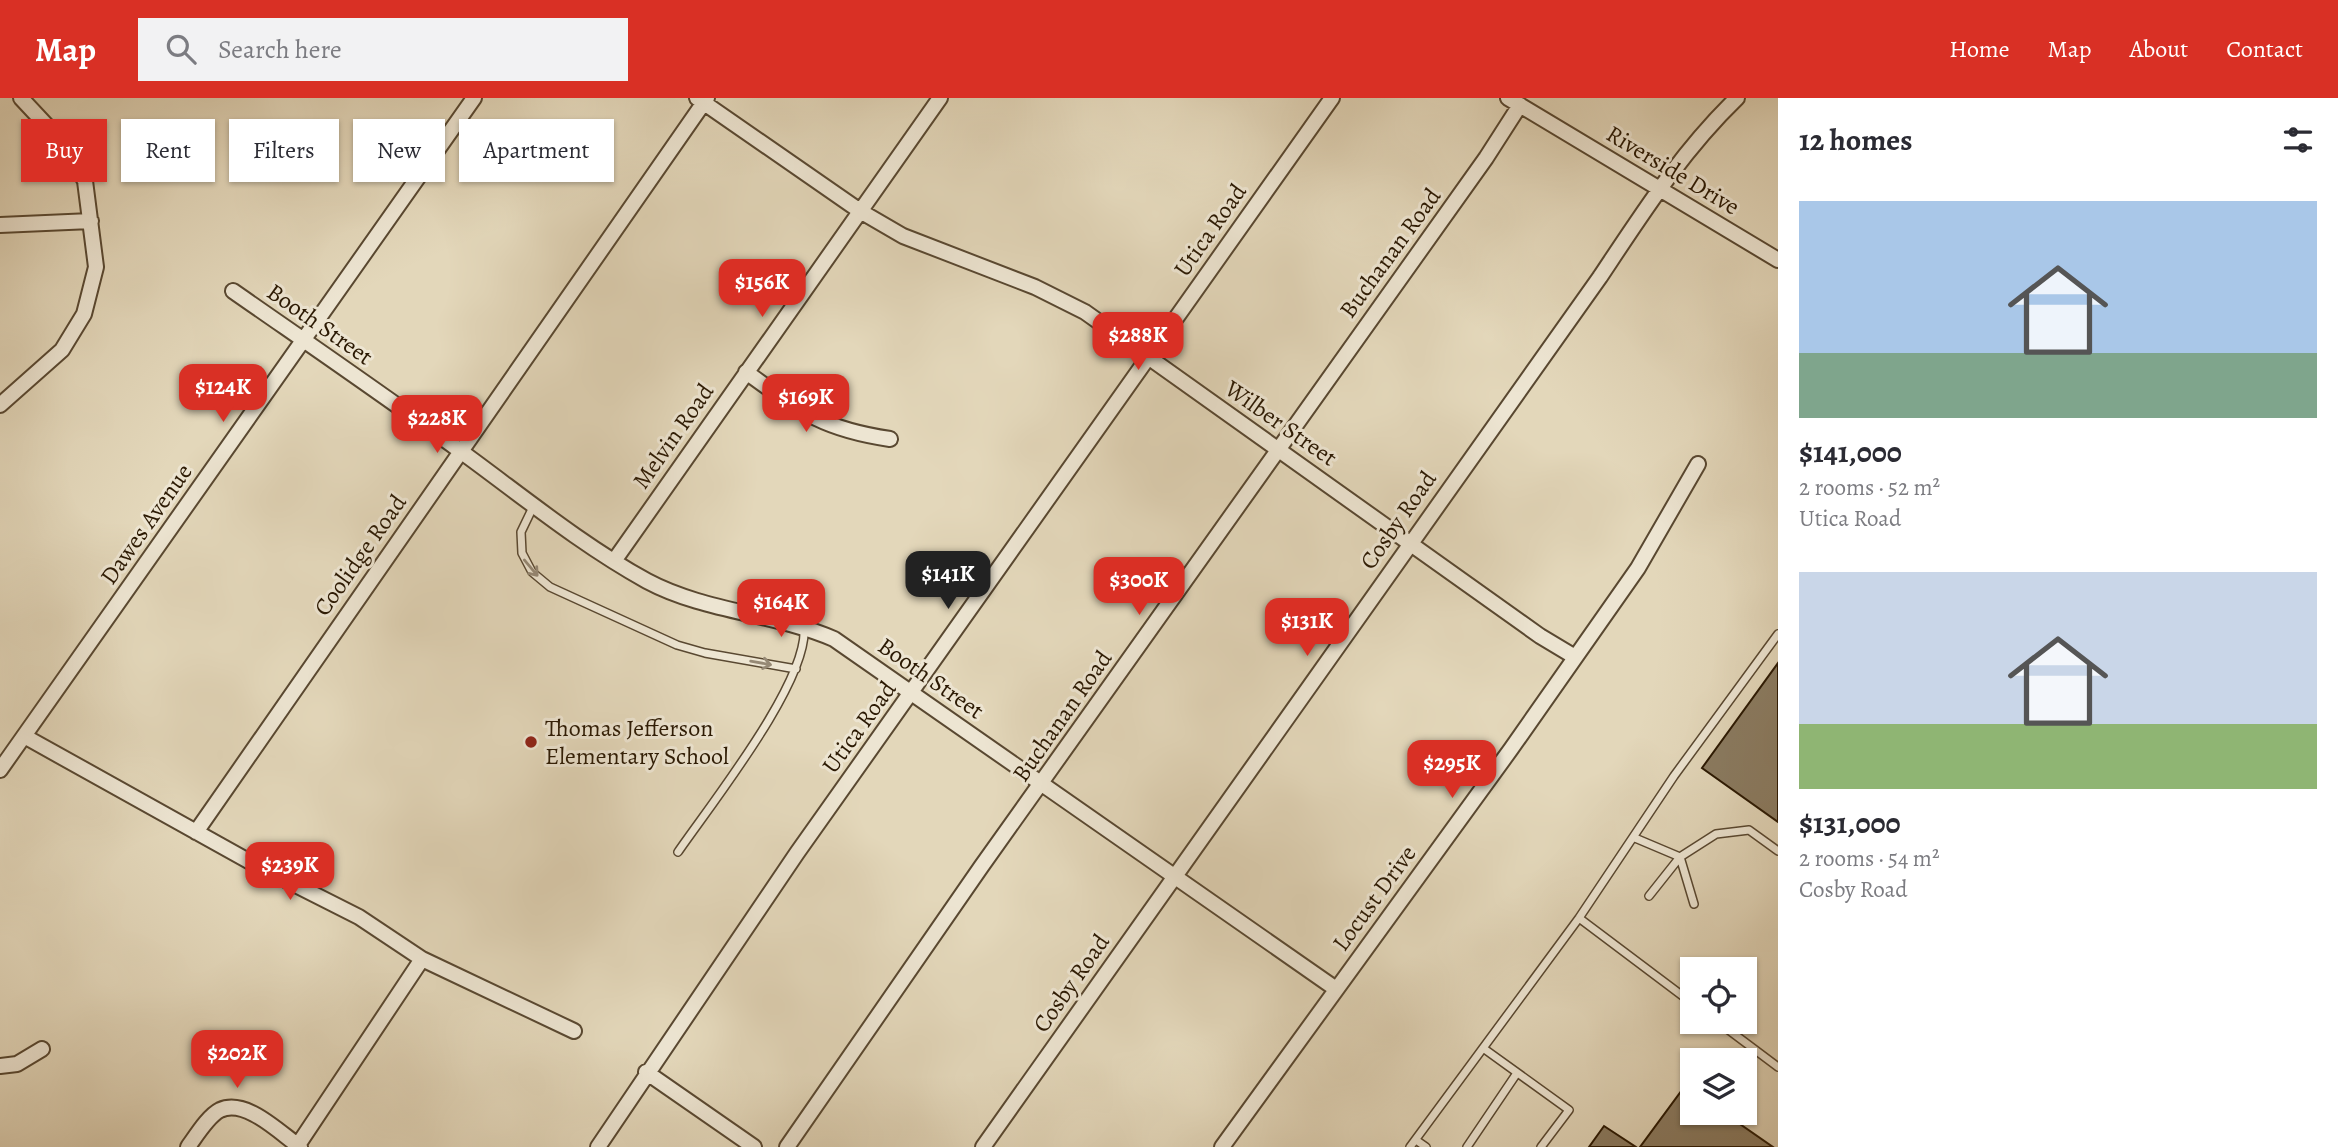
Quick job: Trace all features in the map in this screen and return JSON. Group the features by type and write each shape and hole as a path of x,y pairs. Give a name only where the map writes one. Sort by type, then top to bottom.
{"street":[{"path":"0,405 62,350 84,314 96,267 85,181 63,143 21,98"},
{"name":"Dawes Avenue","path":"0,770 474,98"},
{"name":"Melvin Road","path":"614,561 940,98"},
{"name":"Utica Road","path":"598,1147 626,1108 646,1072 797,853 1332,98"},
{"name":"Cosby Road","path":"983,1147 1600,277 1659,188 1705,129 1737,98"},
{"name":"Wilber Street","path":"703,100 860,211 902,236 1035,287 1084,312 1409,543 1575,657"},
{"name":"Coolidge Road","path":"196,832 703,100"},
{"name":"Riverside Drive","path":"1514,102 1778,260"},
{"name":"Buchanan Road","path":"787,1147 981,867 1486,158 1514,102"},
{"path":"0,225 92,221"},
{"name":"Booth Street","path":"233,291 461,451 533,507 649,582 688,598 804,626 835,639 1336,989"},
{"path":"746,372 823,424 849,433 890,439"},
{"name":"Locust Drive","path":"1222,1147 1638,568 1698,464"},
{"path":"24,736 196,832 359,917 422,959 574,1031"},
{"path":"188,1147 217,1111 231,1107 247,1110 299,1146 422,959"},
{"path":"0,1066 17,1064 42,1049"},
{"path":"646,1072 754,1147"}],"lane":[{"path":"533,507 521,533 522,553 532,572 551,587 677,645 705,653 796,669"},
{"path":"678,852 782,698 805,645 804,626"},
{"path":"1410,1147 1579,918 1674,776 1778,634"},
{"path":"1649,896 1680,857 1716,834 1749,830 1778,851"},
{"path":"1635,838 1680,857"},
{"path":"1680,857 1694,904"},
{"path":"1579,918 1680,994"},
{"path":"1734,1034 1778,1067"},
{"path":"1483,1048 1569,1110 1541,1147"},
{"path":"1467,1147 1517,1073"},
{"path":"1416,1140 1426,1147"}],"building":[{"path":"1778,663 1778,822 1702,768"},
{"path":"1680,1093 1680,1125 1741,1125 1773,1147 1640,1147"},
{"path":"1604,1126 1636,1147 1589,1147"}],"place":[{"name":"Thomas Jefferson Elementary School","path":"531,742"}]}
